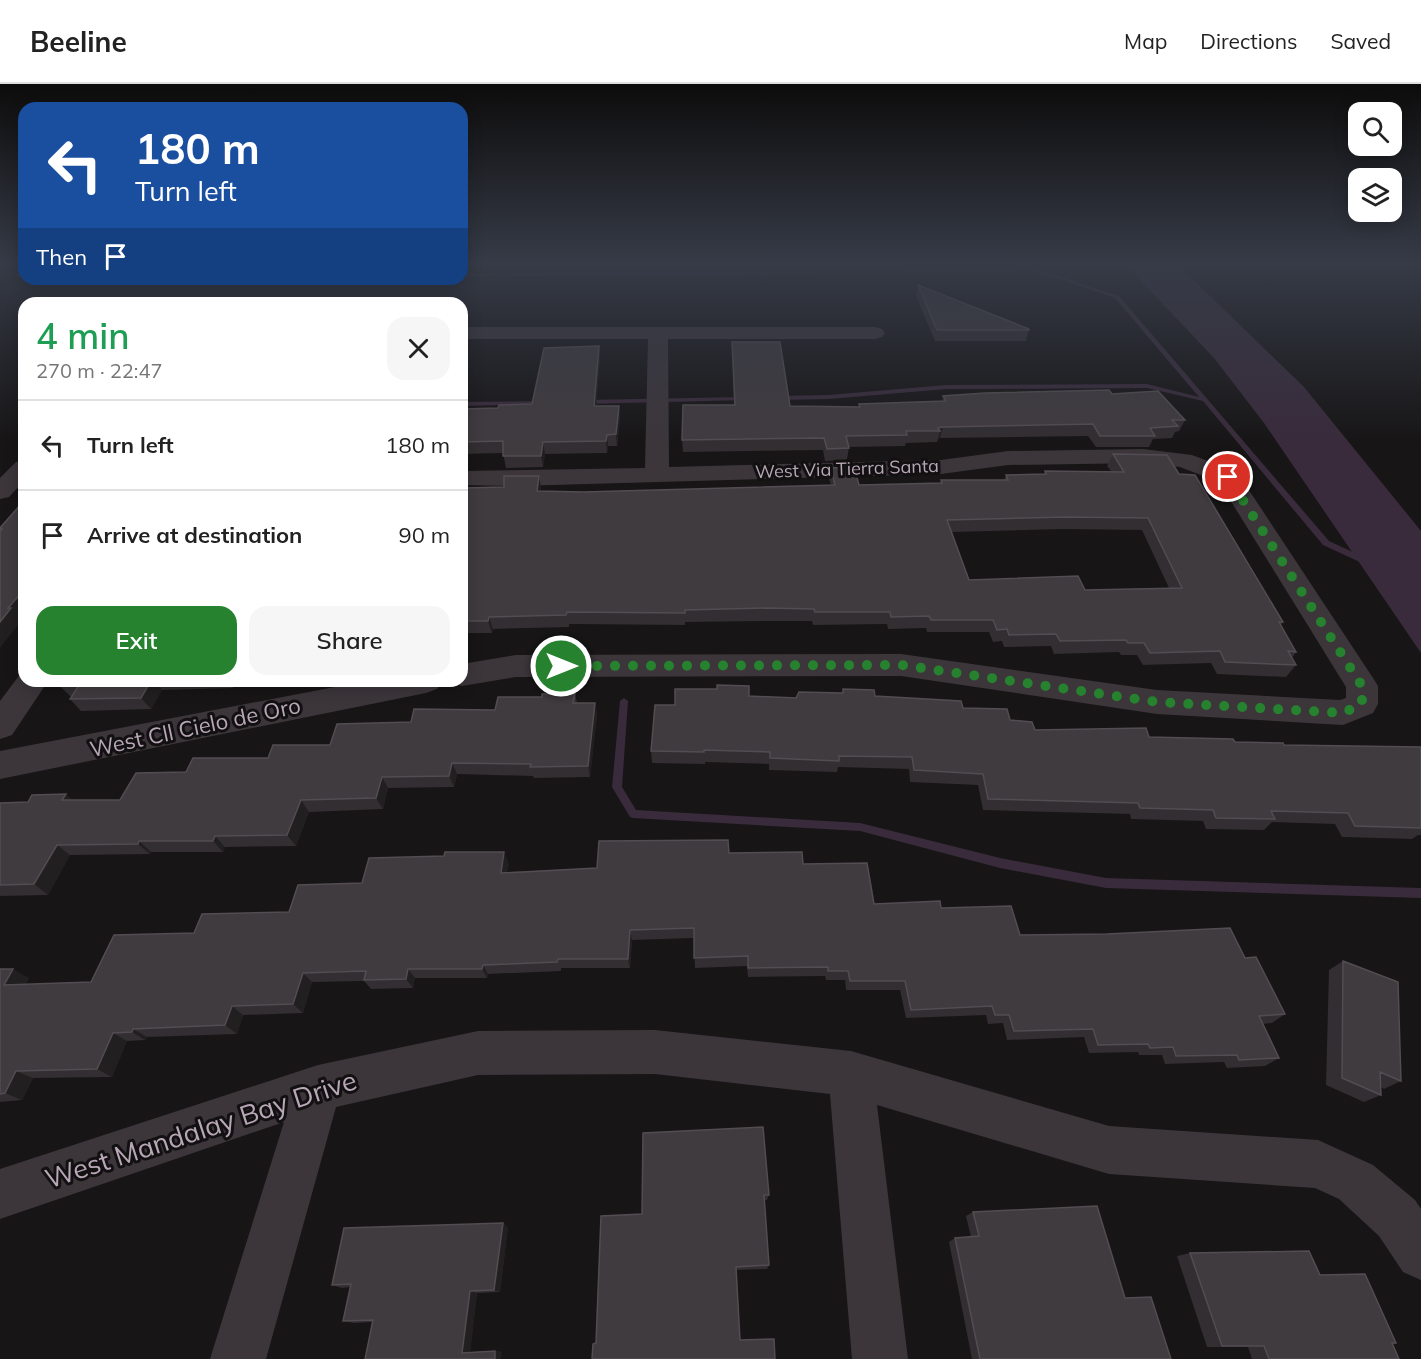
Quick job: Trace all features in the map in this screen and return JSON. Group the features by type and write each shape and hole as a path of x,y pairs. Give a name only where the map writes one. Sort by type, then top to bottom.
{"street":[{"path":"468,333 875,333"},
{"path":"657,475 658,333"},
{"name":"West Via Tierra Santa","path":"468,478 941,467 1008,458 1143,456 1184,460 1228,477 1362,686 1362,704 1343,713 1157,702 901,665 516,666 468,674"},
{"path":"0,492 18,474"},
{"path":"0,726 28,687"},
{"name":"West Cll Cielo de Oro","path":"0,765 396,687"},
{"name":"West Mandalay Bay Drive","path":"0,1194 318,1088 478,1053 654,1052 851,1074 1109,1150 1318,1164 1356,1182 1397,1218 1421,1254"},
{"path":"851,1074 880,1359"},
{"path":"238,1359 318,1088"}],"shaded area":[{"path":"1181,324 1238,324 1304,387 1421,531 1421,653 1264,423 1214,358"}],"building":[{"path":"934,324 1015,324 1029,329 1029,330 937,330"},
{"path":"732,342 780,342 790,406 860,407 859,404 946,401 943,396 985,393 1109,390 1112,394 1158,391 1185,420 1172,420 1178,426 1150,428 1155,436 1100,436 1093,424 943,427 938,428 940,431 906,431 907,435 846,436 849,448 827,449 824,438 682,440 683,405 735,405"},
{"path":"599,346 594,406 619,406 616,434 607,435 606,441 543,442 541,456 503,456 503,441 468,442 468,409 532,404 544,348"},
{"path":"1113,454 1167,455 1179,474 1195,475 1283,622 1279,622 1296,652 1288,651 1296,665 1225,662 1220,651 1150,653 1144,643 1128,643 1126,640 1060,641 1056,634 1009,635 1007,629 997,630 993,620 931,620 929,616 891,617 890,612 815,612 814,609 769,608 685,610 685,613 567,612 566,615 489,617 488,621 468,621 468,488 504,487 504,476 539,476 537,491 583,492 835,485 831,468 854,467 859,485 942,483 941,480 1008,480 1006,475 1046,474 1045,471 1124,472","holes":["1067,517 1148,518 1182,588 1085,590 1078,576 969,580 947,520"]},
{"path":"18,507 18,597 0,622 0,531 2,529 0,528"},
{"path":"717,685 749,686 749,696 796,698 799,692 843,693 843,689 874,690 875,696 961,701 963,708 1007,709 1010,720 1032,722 1035,730 1146,728 1149,737 1233,739 1235,742 1283,743 1284,745 1421,747 1421,828 1355,826 1348,813 1271,811 1275,819 1216,818 1213,810 1140,808 1138,803 988,799 983,774 914,770 912,757 839,756 839,761 770,758 770,752 651,751 655,705 675,705 675,689 717,689"},
{"path":"78,687 147,687 141,698 70,699"},
{"path":"575,693 573,703 595,703 588,766 530,767 531,764 452,763 449,776 382,777 376,798 301,800 287,835 215,836 213,841 139,841 138,844 57,845 34,884 0,885 0,803 28,802 32,795 66,794 62,800 120,800 136,773 186,772 193,758 268,758 273,745 330,745 337,724 411,722 414,709 495,710 498,697 542,697 542,694"},
{"path":"728,840 729,853 802,852 803,864 867,863 874,904 940,901 941,908 1011,906 1020,935 1107,934 1230,928 1245,958 1256,957 1285,1014 1259,1016 1279,1058 1239,1060 1237,1055 1176,1056 1173,1047 1150,1048 1148,1044 1098,1045 1093,1029 1014,1031 1009,1015 995,1015 992,1006 911,1010 905,981 850,981 848,971 828,971 828,967 748,968 748,956 694,958 694,928 630,930 628,959 558,959 557,962 483,965 482,969 408,969 406,979 364,980 366,971 303,973 293,1004 232,1006 225,1025 133,1029 132,1032 113,1033 97,1069 16,1071 5,1093 0,1094 0,969 13,969 4,985 91,982 114,935 194,933 202,914 289,912 298,885 362,883 369,858 444,856 445,852 504,852 501,873 597,868 599,841"},
{"path":"1343,961 1398,982 1401,1081 1380,1072 1381,1095 1342,1078"},
{"path":"763,1127 769,1195 764,1195 769,1265 736,1267 740,1340 774,1339 775,1359 592,1359 593,1344 596,1343 601,1216 642,1214 643,1133"},
{"path":"1097,1206 1125,1298 1151,1297 1171,1359 980,1359 955,1238 979,1236 973,1212"},
{"path":"503,1223 494,1290 470,1291 462,1353 495,1351 495,1359 365,1359 373,1320 343,1321 351,1284 332,1285 344,1228"},
{"path":"1309,1251 1320,1275 1365,1274 1396,1343 1392,1343 1399,1359 1269,1359 1264,1346 1222,1346 1190,1253"}],"waterway":[{"path":"1140,324 1326,543 1367,562"},
{"path":"776,398 829,397 946,387 1147,386 1204,400"},
{"path":"584,402 745,399"},
{"path":"468,404 544,402"},
{"path":"624,701 617,787 633,814 860,827 1000,863 1106,883 1421,893"}],"route":[{"path":"561,666 901,665 1157,702 1343,713 1362,704 1362,686 1228,477"}]}
